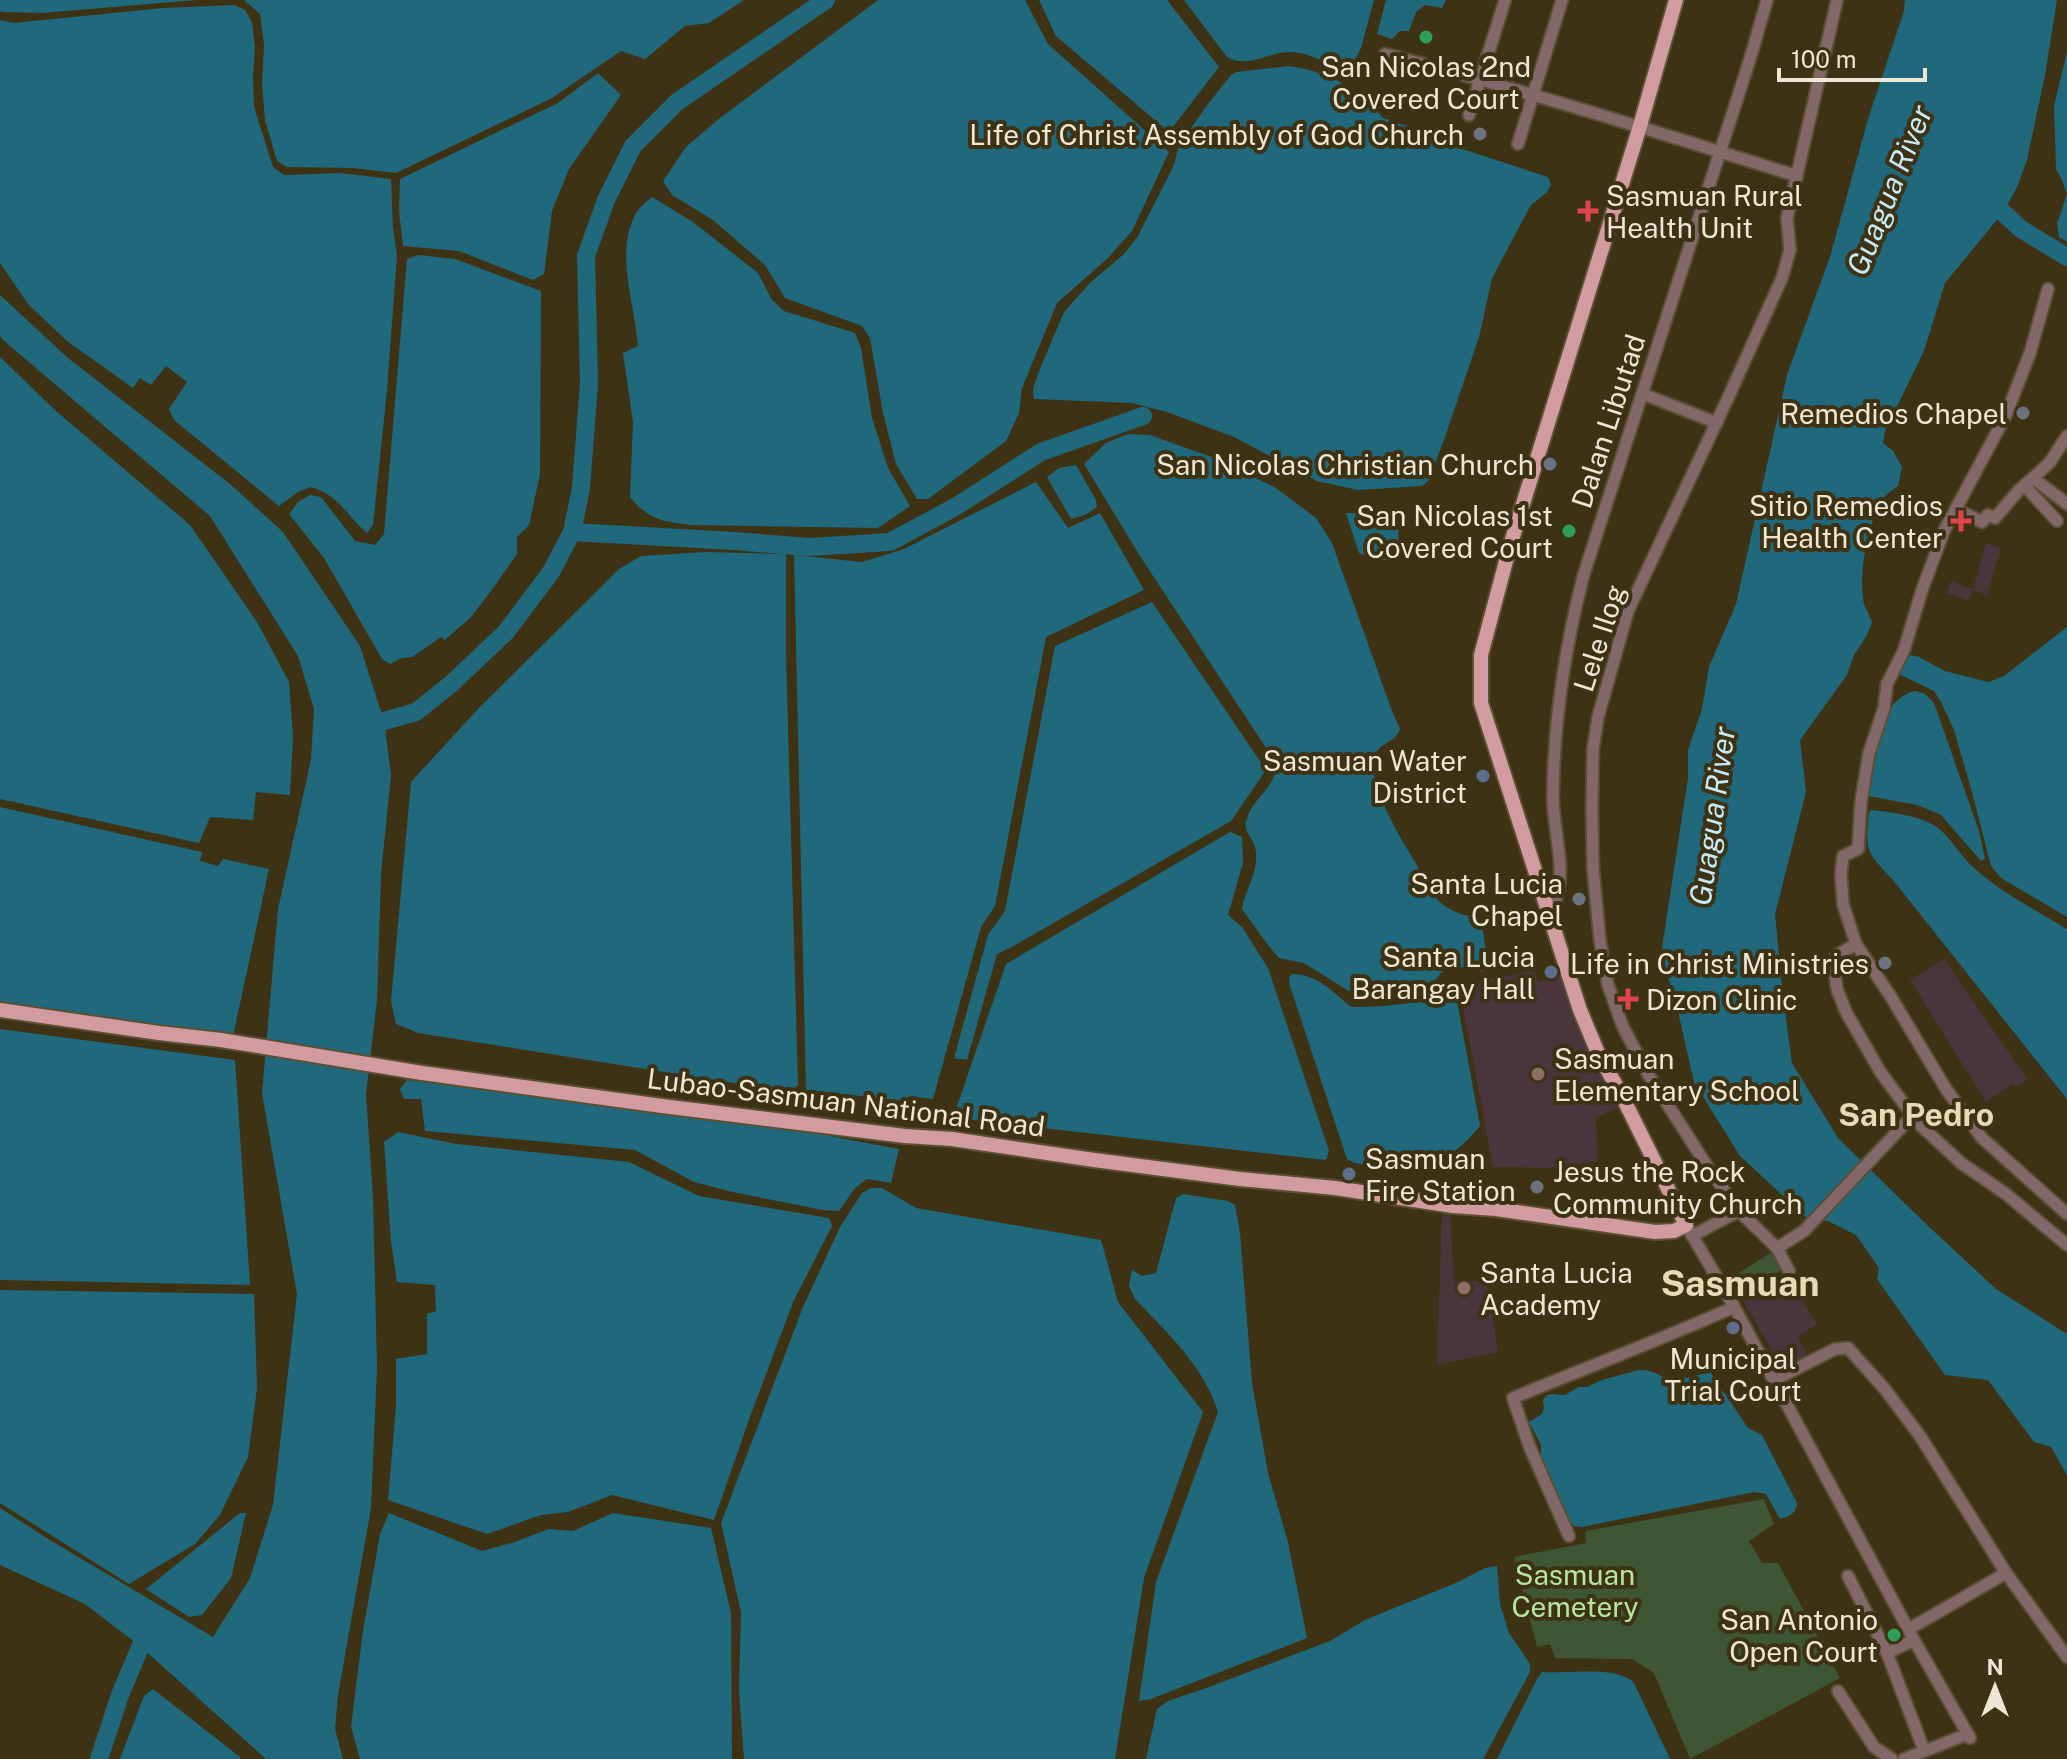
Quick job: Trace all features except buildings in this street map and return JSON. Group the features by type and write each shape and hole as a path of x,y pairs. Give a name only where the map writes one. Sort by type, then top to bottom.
{"main road":[{"path":"1676,0 1510,546 1481,655 1481,703 1580,1010 1598,1053 1689,1230"},
{"name":"Lubao-Sasmuan National Road","path":"0,1010 662,1106 952,1139 1105,1162 1335,1188 1655,1232 1689,1230"}],"street":[{"path":"1469,115 1505,0"},
{"path":"1518,144 1562,0"},
{"name":"Dalan Libutad","path":"1550,915 1559,891 1553,798 1555,735 1568,641 1583,577 1767,0"},
{"name":"Lele Ilog","path":"1789,1271 1777,1248 1739,1211 1679,1125 1623,1027 1608,985 1600,941 1593,868 1593,749 1598,717 1621,632 1637,591 1782,278 1790,250 1787,218 1837,0"},
{"path":"1385,54 1640,126 1797,176"},
{"path":"2048,289 2030,353 2006,415 1944,531 1904,650 1887,684 1884,708 1869,753 1861,801 1858,849 1843,856 1841,874 1843,904 1856,944 1946,1089 1982,1138 2067,1214"},
{"path":"1643,394 1717,423"},
{"path":"1956,509 1982,522 1988,515 1995,518 2019,490 2050,462 2067,436"},
{"path":"2029,482 2067,504"},
{"path":"2029,482 2057,521"},
{"path":"1856,944 1836,956 1837,989 1857,1033 1881,1073 1919,1124 1954,1157 2006,1194 2067,1245"},
{"path":"1777,1248 1804,1231 1913,1115"},
{"path":"1739,1211 1689,1230 1969,1736 1904,1759"},
{"path":"1569,1536 1530,1448 1513,1398 1668,1337 1734,1307"},
{"path":"1774,1380 1835,1349 1848,1348 1884,1388 1920,1436 2006,1573 2067,1657"},
{"path":"1887,1653 2006,1573"},
{"path":"1848,1576 1887,1653 1924,1750"},
{"path":"1838,1691 1874,1747 1892,1759"}],"shaded area":[{"path":"1986,543 2001,548 1987,595 1973,590 1968,601 1947,593 1951,581 1973,589"},
{"path":"1944,959 2027,1079 2016,1088 2012,1084 1986,1102 1910,980"},
{"name":"Sasmuan Elementary School","path":"1534,970 1538,982 1562,975 1583,1040 1617,1108 1596,1118 1598,1161 1559,1168 1493,1167 1459,986"},
{"name":"Santa Lucia Academy","path":"1442,1210 1450,1210 1454,1281 1488,1284 1498,1352 1437,1365"},
{"path":"1787,1276 1817,1324 1798,1337 1809,1358 1784,1372 1744,1302"}],"green space":[{"path":"1772,1252 1783,1269 1741,1295 1731,1278"},
{"name":"Sasmuan Cemetery","path":"1764,1499 1774,1524 1749,1541 1762,1563 1778,1563 1840,1678 1690,1759 1654,1673 1632,1659 1555,1658 1550,1644 1537,1647 1514,1557 1586,1543 1585,1531"}],"water":[{"path":"0,0 197,0 42,13 3,12 0,11"},
{"path":"244,0 744,0 709,23 685,26 645,59 621,51 552,98 396,173 353,168 287,167 277,161 265,120 262,84 264,45 260,14"},
{"path":"878,0 1025,0 1048,44 1169,152 1132,231 1108,258 1057,303 1022,388 1019,413 1006,441 928,499 917,499 896,464 883,413 870,338 862,326 785,298 765,265 713,220 672,195 663,181 686,147 720,118"},
{"path":"1039,0 1167,0 1219,67 1169,132 1056,36"},
{"path":"1184,0 1374,0 1361,48 1353,64 1344,65 1290,52 1250,61 1227,57"},
{"path":"1386,0 1446,0 1442,8 1425,5 1416,12 1409,31 1400,31 1392,39 1377,34"},
{"name":"Guagua River","path":"1905,0 2057,0 2027,160 2017,187 2004,211 1945,283 1924,351 1885,431 1883,443 1893,451 1902,467 1898,486 1878,508 1865,550 1862,593 1872,622 1847,675 1800,740 1806,792 1775,914 1783,996 1792,1063 1838,1138 1996,1289 2067,1334 2067,1475 2051,1447 2034,1442 1988,1380 1945,1375 1877,1279 1879,1268 1856,1235 1828,1221 1807,1218 1740,1156 1694,1082 1661,954 1688,778 1688,750 1702,709 1709,667 1736,604 1787,375 1830,257"},
{"path":"235,5 245,10 252,22 254,107 273,167 284,175 340,173 391,179 397,255 373,525 367,533 329,495 311,487 279,506 174,420 169,409 187,382 166,366 151,385 140,378 133,388 67,341 28,304 0,263 0,20 13,23 163,8"},
{"path":"2067,52 2067,194 2056,169 2054,106"},
{"path":"1289,66 1310,70 1340,82 1349,98 1375,109 1383,118 1407,126 1408,133 1430,136 1548,177 1551,185 1531,205 1492,278 1479,337 1429,480 1422,486 1358,490 1317,481 1234,437 1170,413 1132,403 1034,399 1033,389 1039,371 1064,312 1091,282 1124,254 1138,236 1174,165 1179,145 1208,104 1236,72"},
{"path":"598,73 621,95 569,169 552,211 544,274 533,280 459,251 403,246 399,211 400,179 558,103"},
{"path":"2067,194 2067,242 2059,237 2057,224"},
{"path":"652,197 693,222 758,273 772,300 784,311 855,333 861,348 872,418 888,468 910,506 878,528 692,525 657,518 643,511 630,497 633,422 623,353 638,346 626,263 627,246 635,215"},
{"path":"418,255 455,259 541,291 540,474 529,525 517,537 517,554 471,617 445,640 441,637 412,657 390,664 382,659 324,558 289,514 298,502 310,495 321,497 355,541 375,545 384,534 407,259"},
{"path":"0,295 68,358 230,484 283,532 360,646 384,721 391,775 381,874 377,1000 366,1094 373,1198 377,1367 371,1508 338,1695 335,1729 343,1759 266,1759 140,1646 85,1604 0,1565 0,1508 213,1637 250,1578 273,1505 297,1294 262,1093 278,909 311,760 314,709 298,656 210,516 3,340 0,336"},
{"path":"0,357 56,411 190,525 257,622 289,682 293,737 290,795 256,792 253,820 210,817 199,843 0,799"},
{"path":"1128,434 1150,435 1217,459 1276,488 1316,518 1332,543 1400,729 1375,754 1373,766 1381,797 1398,833 1436,897 1451,910 1477,918 1483,930 1488,966 1481,972 1466,967 1444,969 1435,980 1422,985 1360,994 1347,990 1304,963 1279,958 1242,909 1256,863 1254,843 1246,823 1250,810 1269,786 1276,763 1140,556 1084,464 1106,443"},
{"path":"1076,465 1097,507 1071,519 1047,477 1059,468"},
{"path":"1036,482 1068,528 1100,513 1144,590 1046,637 995,906 981,927 933,1099 909,1096 906,1101 806,1090 794,555 862,562 904,549"},
{"path":"1346,513 1379,513 1396,518 1398,540 1390,560 1375,560 1359,553"},
{"path":"705,552 786,554 798,1085 791,1092 418,1033 396,1024 391,1001 411,782 478,709 619,569 641,556"},
{"path":"1152,602 1266,770 1231,821 997,954 967,1060 954,1058 988,935 1005,911 1055,646"},
{"path":"2067,627 2067,917 2001,878 1991,866 1954,730 1941,702 1934,691 1899,674 1907,654 1945,671 1988,682 2004,676"},
{"path":"1915,691 1925,694 1934,703 1979,831 1985,859 1981,861 1941,815 1917,805 1868,796 1866,788 1886,717 1903,696"},
{"path":"0,807 202,852 200,861 218,866 223,859 269,869 233,1036 0,1002"},
{"path":"1871,810 1910,816 1932,824 1985,877 2067,929 2067,1099 1872,856 1867,836"},
{"path":"1230,832 1242,837 1243,863 1228,915 1242,927 1268,968 1329,1151 1326,1160 964,1119 957,1106 1006,964"},
{"path":"1292,974 1317,980 1351,1007 1404,1004 1455,990 1480,1126 1454,1152 1422,1169 1395,1154 1377,1154 1371,1166 1347,1159 1290,986 1289,977"},
{"path":"0,1029 235,1060 250,1285 0,1280"},
{"path":"407,1080 814,1133 899,1149 891,1183 867,1179 855,1188 839,1211 823,1210 694,1182 635,1150 425,1131 421,1099 404,1099 400,1089"},
{"path":"398,1132 456,1144 629,1162 699,1196 829,1218 832,1226 793,1302 714,1520 612,1495 568,1512 541,1515 487,1534 388,1500 396,1406 396,1359 427,1354 427,1314 436,1311 435,1285 397,1282 384,1142"},
{"path":"871,1188 882,1188 916,1208 1101,1240 1118,1302 1203,1412 1144,1578 1115,1759 744,1759 739,1690 741,1612 721,1523 803,1307 840,1227 862,1193"},
{"path":"1183,1194 1228,1201 1235,1205 1252,1383 1268,1473 1288,1542 1307,1638 1139,1701 1156,1582 1218,1412 1194,1365 1135,1299 1129,1286 1132,1270 1142,1276 1156,1273 1176,1198"},
{"path":"0,1290 254,1294 257,1388 248,1457 220,1515 195,1544 129,1584 0,1503"},
{"path":"1639,1370 1676,1379 1711,1373 1748,1428 1762,1435 1797,1503 1795,1511 1780,1519 1766,1494 1754,1492 1582,1527 1574,1526 1568,1520 1541,1455 1541,1445 1529,1422 1542,1414 1543,1400 1548,1395 1565,1395 1579,1387"},
{"path":"240,1513 246,1513 231,1578 202,1615 189,1617 146,1589"},
{"path":"389,1513 482,1551 549,1529 573,1531 613,1513 711,1528 731,1613 732,1759 360,1759 351,1727 380,1534"},
{"path":"1497,1566 1500,1604 1509,1633 1530,1664 1530,1672 1483,1759 1146,1759 1157,1709 1168,1701 1330,1641 1365,1620 1485,1568"},
{"path":"1542,1672 1604,1672 1626,1677 1634,1683 1670,1759 1497,1759"},
{"path":"153,1689 240,1759 120,1759 144,1696"}],"waterway":[{"path":"363,730 416,712 506,632 551,572 572,532 581,488 589,383 586,256 606,200 633,146 677,102 826,0"},
{"path":"1986,197 2021,229 2067,257"},
{"path":"572,532 809,547 890,542 955,507 1041,452 1143,416"},
{"path":"99,1759 120,1695 149,1626"}],"place":[{"name":"San Nicolas 2nd Covered Court","path":"1426,37"},
{"name":"Life of Christ Assembly of God Church","path":"1480,134"},
{"name":"Sasmuan Rural Health Unit","path":"1588,211"},
{"name":"Remedios Chapel","path":"2023,413"},
{"name":"San Nicolas Christian Church","path":"1550,464"},
{"name":"Sitio Remedios Health Center","path":"1961,521"},
{"name":"San Nicolas 1st Covered Court","path":"1569,531"},
{"name":"Sasmuan Water District","path":"1483,776"},
{"name":"Santa Lucia Chapel","path":"1579,899"},
{"name":"Life in Christ Ministries","path":"1885,963"},
{"name":"Santa Lucia Barangay Hall","path":"1551,972"},
{"name":"Dizon Clinic","path":"1628,999"},
{"name":"Sasmuan Elementary School","path":"1538,1074"},
{"name":"Sasmuan Fire Station","path":"1349,1174"},
{"name":"Jesus the Rock Community Church","path":"1537,1187"},
{"name":"Santa Lucia Academy","path":"1464,1288"},
{"name":"Municipal Trial Court","path":"1733,1328"},
{"name":"San Antonio Open Court","path":"1894,1635"}],"district":[{"name":"San Pedro","path":"1916,1114"},
{"name":"Sasmuan","path":"1740,1283"}]}
